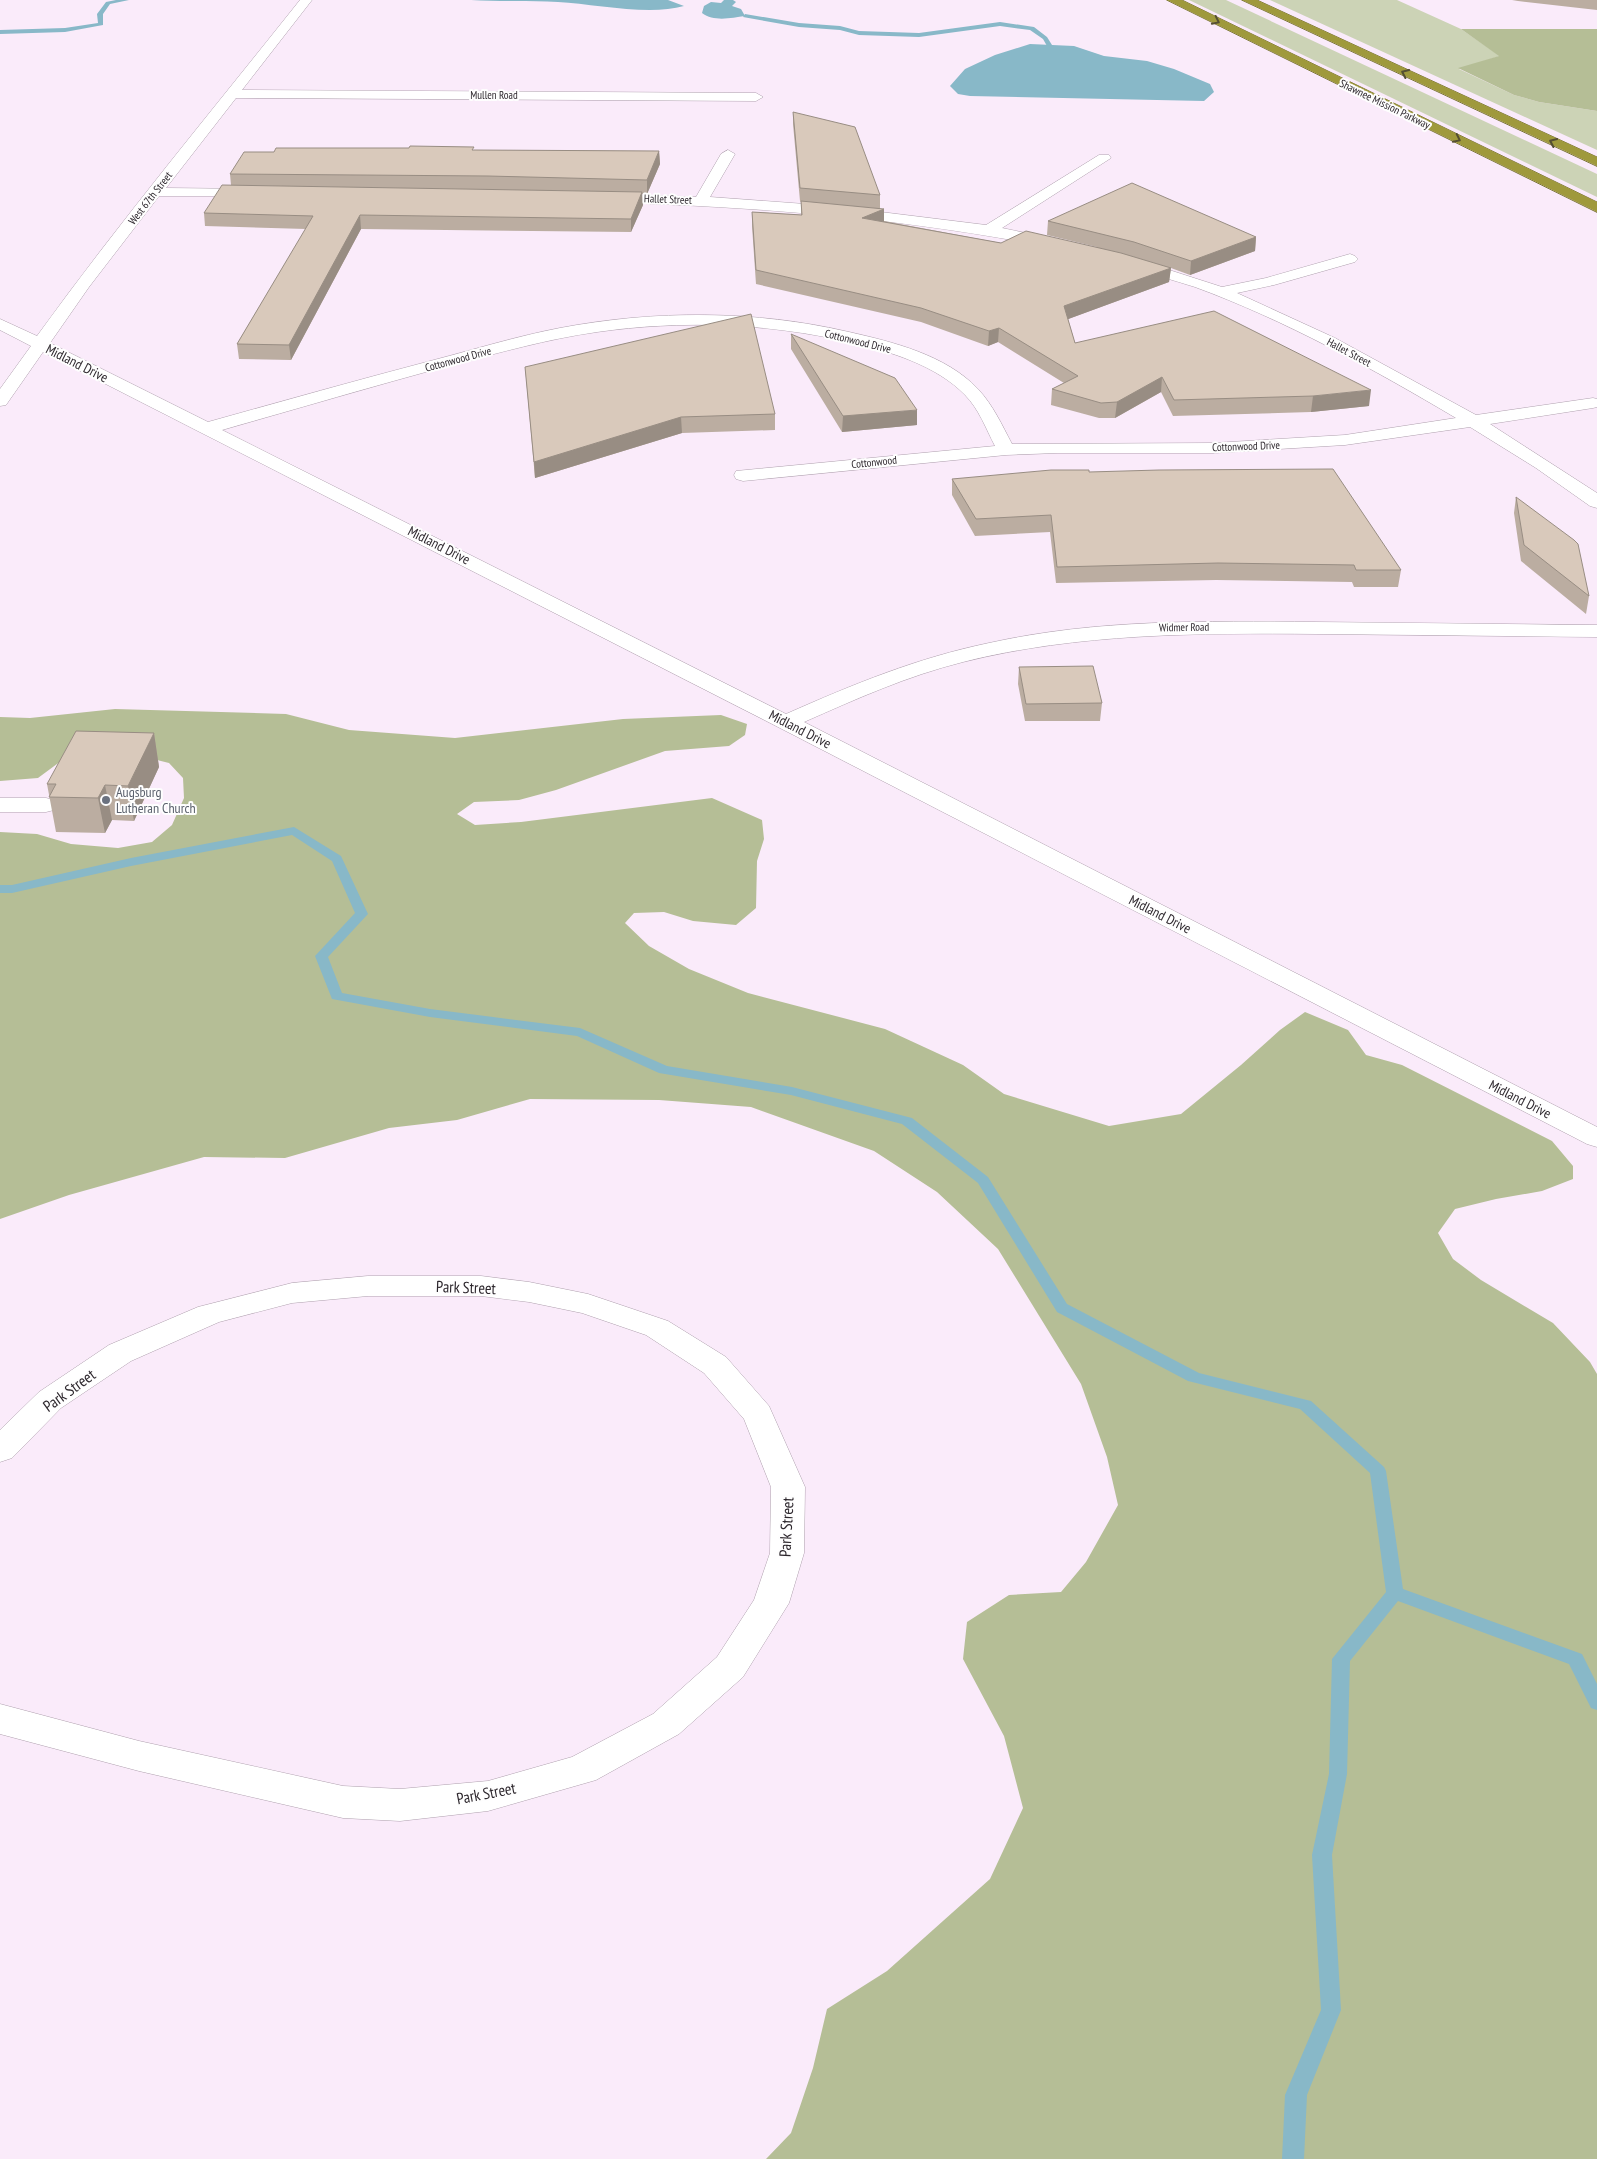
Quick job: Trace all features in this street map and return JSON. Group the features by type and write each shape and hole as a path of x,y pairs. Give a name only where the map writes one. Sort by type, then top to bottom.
{"highway":[{"name":"Shawnee Mission Parkway","path":"1173,0 1597,208"},
{"path":"1248,0 1597,162"}],"street":[{"name":"West 67th Street","path":"0,401 40,344 154,192 306,0"},
{"name":"Mullen Road","path":"232,94 756,97"},
{"name":"Hallet Street","path":"701,200 728,154"},
{"path":"989,230 1104,158"},
{"path":"154,192 273,193"},
{"name":"Hallet Street","path":"587,197 701,200 865,212 989,230 1069,246"},
{"name":"Hallet Street","path":"1220,292 1268,282 1350,259"},
{"name":"Hallet Street","path":"1122,260 1220,292 1267,311 1331,342 1474,421 1567,480 1597,502"},
{"name":"Cottonwood Drive","path":"208,428 394,376 562,333 642,323 724,322 778,326 830,333 878,345 920,360 951,376 970,391 986,409 1006,450 1273,446 1345,440 1474,421"},
{"name":"Midland Drive","path":"0,324 786,722 1597,1138"},
{"path":"1474,421 1593,403"},
{"name":"Cottonwood","path":"743,474 1006,450"},
{"name":"Widmer Road","path":"786,722 871,685 922,667 992,648 1067,635 1146,628 1199,627 1597,631"},
{"path":"0,806 46,805"},
{"name":"Park Street","path":"0,1450 50,1400 120,1353 209,1314 292,1293 311,1291 368,1286 481,1286 529,1292 597,1307 657,1328 715,1365 758,1414 788,1487 787,1553 777,1586 771,1603 730,1666 666,1724 583,1769 488,1796 400,1805 343,1802 139,1756 0,1719"}],"green space":[{"path":"1189,0 1226,0 1597,174 1597,197"},
{"path":"1270,0 1397,0 1461,29 1500,56 1459,69 1514,95 1539,102 1597,111 1597,150"},
{"path":"1461,29 1597,29 1597,111 1539,102 1514,95 1458,68 1499,56"},
{"path":"115,709 286,714 349,730 455,738 623,719 721,715 747,724 745,735 729,746 665,751 556,790 519,800 474,802 457,814 475,825 521,822 712,798 762,820 764,839 757,861 756,908 736,925 693,921 664,912 634,913 625,923 649,946 689,969 748,993 885,1029 963,1065 1004,1094 1109,1126 1181,1114 1280,1030 1305,1012 1348,1030 1366,1055 1402,1065 1552,1141 1573,1166 1573,1179 1542,1191 1455,1209 1438,1233 1453,1259 1481,1280 1553,1323 1590,1362 1597,1374 1597,2159 766,2159 791,2133 813,2068 827,2009 887,1971 990,1879 1023,1808 1004,1736 963,1659 967,1622 1009,1595 1061,1592 1086,1562 1118,1505 1107,1457 1081,1384 998,1249 937,1192 874,1151 751,1107 659,1100 530,1099 457,1120 389,1128 285,1158 204,1157 69,1195 0,1219 0,832 37,834 71,844 118,848 152,842 172,825 184,798 183,778 169,763 129,753 61,761 38,778 0,781 0,717 30,718"}],"water":[{"path":"471,0 668,0 684,6 670,9 639,10 558,2"},
{"path":"724,0 736,2 732,6 741,9 745,16 712,18 702,13 704,6 711,2 721,3"},
{"path":"1030,44 1074,46 1104,56 1147,61 1174,69 1210,84 1214,92 1204,101 970,96 958,94 950,86 965,69 995,55"}],"building":[{"path":"793,112 855,127 880,195 800,188"},
{"path":"410,146 474,147 472,150 659,151 647,180 488,176 230,174 244,152 274,152 276,148 409,148"},
{"path":"1132,183 1256,237 1191,261 1134,242 1048,221"},
{"path":"222,185 642,192 631,219 360,215 289,345 237,344 313,216 204,213"},
{"path":"801,201 884,209 862,218 1001,243 1026,231 1121,253 1171,268 1064,306 1075,343 1214,311 1371,390 1313,396 1174,400 1162,377 1117,402 1101,403 1052,389 1078,376 999,328 989,331 921,308 756,270 752,212 802,215"},
{"path":"751,314 775,414 681,417 534,462 525,367"},
{"path":"791,334 895,378 917,410 843,416"},
{"path":"1333,469 1401,570 1356,570 1354,565 1218,563 1057,567 1051,515 976,519 952,479 1051,470 1089,470 1089,472"},
{"path":"1516,497 1578,544 1589,596 1524,545"},
{"path":"1093,666 1102,703 1026,704 1019,667"},
{"path":"76,731 154,733 128,786 105,785 98,798 49,797 56,784 47,784"}],"waterway":[{"path":"0,32 65,30 101,24 100,14 108,3 126,0"},
{"path":"745,16 799,25 840,28 859,33 919,35 1000,24 1032,28 1045,38 1049,45"},
{"path":"0,889 12,889 131,862 294,831 337,859 362,914 321,956 337,996 430,1013 580,1032 664,1070 792,1091 907,1121 983,1180 1062,1308 1194,1377 1305,1405 1378,1471 1395,1593"},
{"path":"1293,2159 1296,2095 1331,2010 1322,1855 1338,1774 1341,1659 1395,1593"},
{"path":"1395,1593 1576,1659 1597,1703"}],"place":[{"name":"Augsburg Lutheran Church","path":"106,800"}]}
